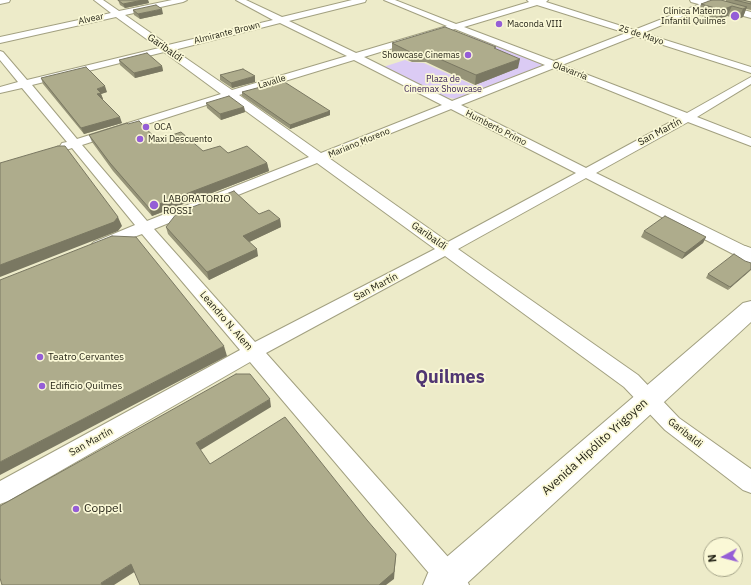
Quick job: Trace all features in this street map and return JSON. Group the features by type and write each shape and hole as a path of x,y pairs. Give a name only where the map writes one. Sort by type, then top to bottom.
{"main road":[{"path":"0,1 5,0"},
{"path":"695,0 712,2 751,15"},
{"name":"Avenida Hipólito Yrigoyen","path":"448,582 648,399 751,309"}],"street":[{"name":"Garibaldi","path":"98,0 631,381 672,424 751,482"},
{"name":"Alvear","path":"0,40 183,0"},
{"name":"Humberto Primo","path":"240,0 356,56 584,173 749,255"},
{"name":"Almirante Brown","path":"0,90 280,19 362,0"},
{"name":"Olavarría","path":"388,0 751,142"},
{"name":"Lavalle","path":"52,150 537,1"},
{"name":"25 de Mayo","path":"537,1 751,70"},
{"name":"Mariano Moreno","path":"86,250 712,2"},
{"name":"Leandro N. Alem","path":"0,54 23,84 75,143 144,227 448,582"},
{"name":"San Martín","path":"0,493 252,352 447,249 688,117 751,80"}],"green space":[{"name":"Plaza de Cinemax Showcase","path":"469,34 542,64 541,67 463,98 456,99 440,96 383,67 405,60 424,63 477,86 478,84 471,82 466,38"}],"building":[{"path":"118,0 143,0 123,4"},
{"path":"712,0 721,0 747,7 743,9 732,6 722,10 701,4"},
{"path":"735,0 751,2 751,4"},
{"path":"156,5 162,9 138,14 133,10"},
{"path":"445,27 496,47 494,48 520,59 476,75 426,53 412,53 392,43"},
{"path":"147,53 162,66 134,73 119,60"},
{"path":"86,67 105,86 97,89 101,93 97,94 120,117 81,128 41,78"},
{"path":"243,69 255,76 231,83 220,75"},
{"path":"283,81 330,111 290,125 242,92"},
{"path":"229,96 244,107 220,114 206,103"},
{"path":"139,121 157,140 181,132 203,151 220,146 228,153 247,146 267,163 149,208 110,163 89,135 127,123"},
{"path":"58,146 65,146 118,217 114,222 0,265 0,163"},
{"path":"234,191 259,214 269,210 280,219 243,236 257,249 207,272 166,227 177,213"},
{"path":"665,216 706,237 685,253 644,231"},
{"path":"112,236 136,237 224,346 0,462 0,280"},
{"path":"734,254 751,263 751,269 730,287 708,274"},
{"path":"236,374 250,374 270,399 196,443 210,464 285,417 396,554 394,572 379,585 140,585 131,564 101,583 102,585 2,585 0,578 0,506"}],"place":[{"name":"Clínica Materno Infantil Quilmes","path":"735,16"},
{"name":"Maconda VIII","path":"499,24"},
{"name":"Showcase Cinemas","path":"468,55"},
{"name":"OCA","path":"146,127"},
{"name":"Maxi Descuento","path":"140,139"},
{"name":"LABORATORIO ROSSI","path":"154,205"},
{"name":"Teatro Cervantes","path":"40,357"},
{"name":"Edificio Quilmes","path":"42,386"},
{"name":"Coppel","path":"76,509"}],"district":[{"name":"Quilmes","path":"450,378"}]}
